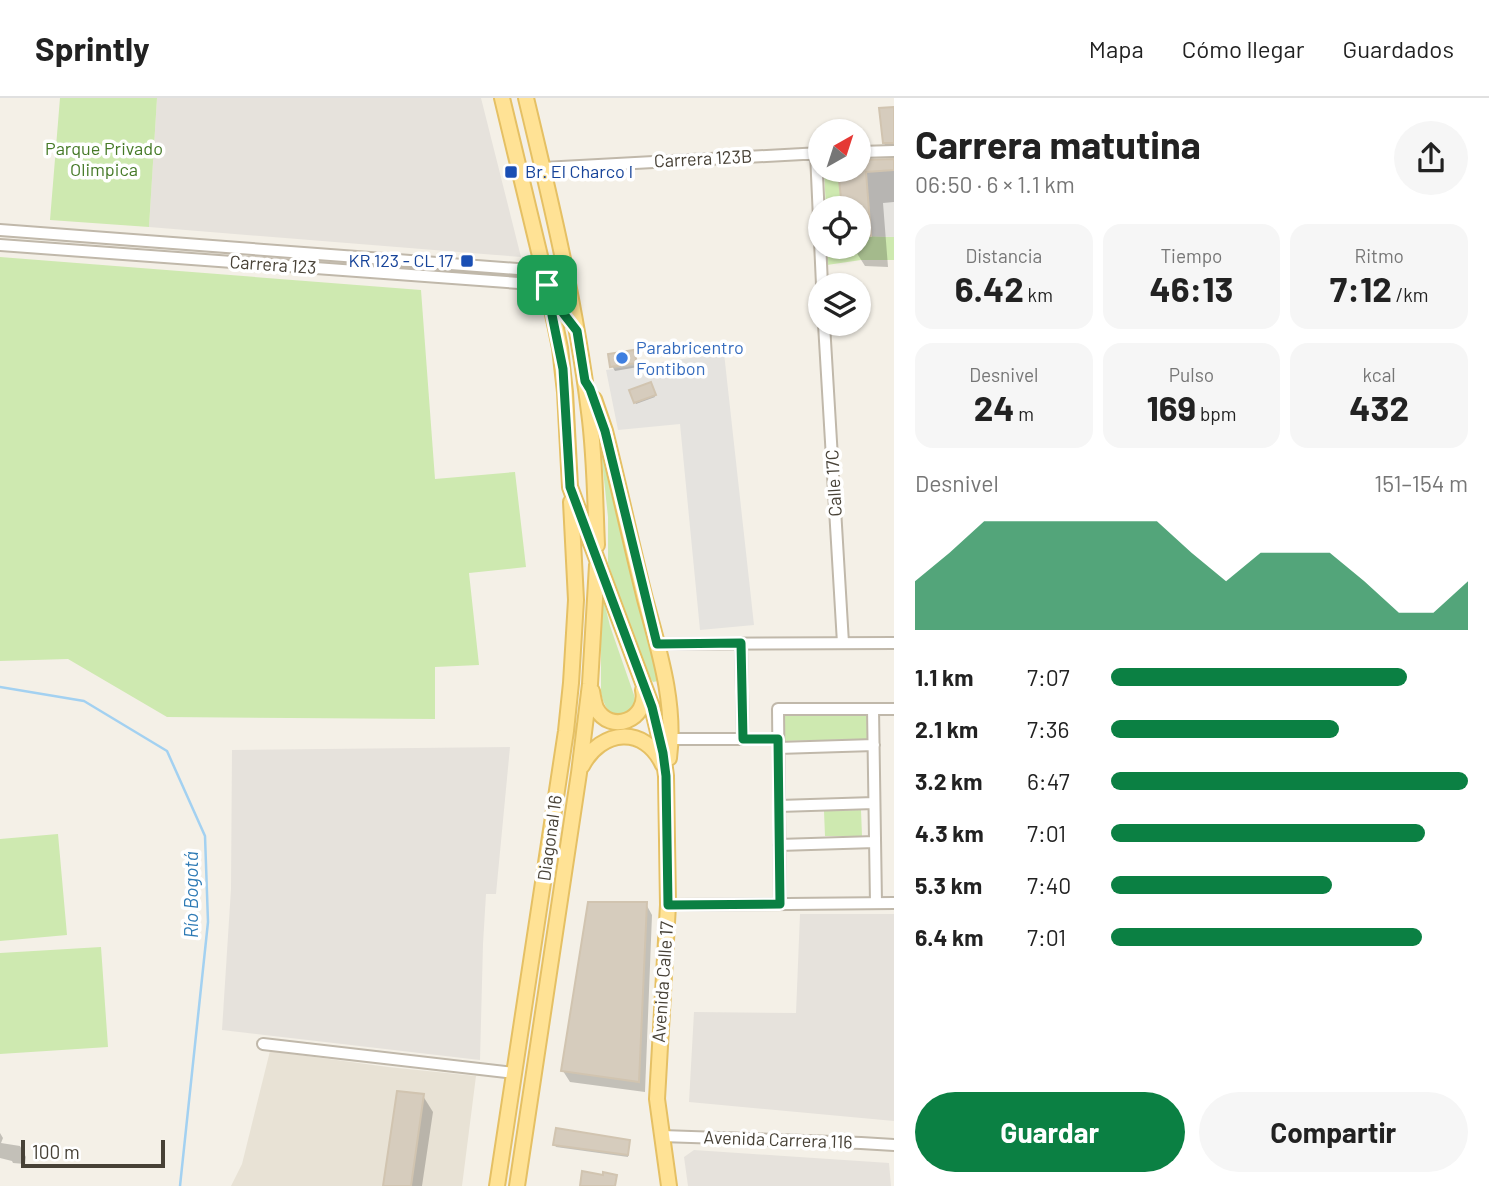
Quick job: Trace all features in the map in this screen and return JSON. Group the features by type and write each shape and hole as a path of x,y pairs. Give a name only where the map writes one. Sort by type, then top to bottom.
{"main road":[{"name":"Avenida Calle 17","path":"502,98 545,278 563,369 570,487 659,730 666,776 668,905 657,1086 669,1186"},
{"name":"Avenida Calle 17","path":"526,98 564,261 585,381 592,449 597,560"},
{"name":"Avenida Calle 17","path":"585,381 605,431 666,681 671,739 666,776"},
{"name":"Diagonal 16","path":"497,1186 561,766 571,682 576,600 570,487"},
{"name":"Diagonal 16","path":"517,1186 579,773 590,684 597,560"},
{"path":"590,684 601,715 610,721 620,722 638,714 645,696 643,686 657,687 666,681"},
{"path":"579,773 596,746 606,740 629,737 651,747 659,756 666,776"}],"street":[{"path":"872,152 894,151"},
{"name":"Carrera 123B","path":"543,169 808,154"},
{"path":"820,182 822,273"},
{"name":"Carrera 123","path":"0,230 156,241 545,278"},
{"path":"155,257 156,241"},
{"name":"Carrera 123","path":"0,245 155,257 545,278"},
{"path":"545,278 550,276 558,285 563,313 577,331"},
{"name":"Calle 17C","path":"825,336 843,643"},
{"path":"741,643 743,739"},
{"path":"657,644 894,643"},
{"path":"780,904 778,709 894,709"},
{"path":"873,709 876,903"},
{"path":"671,739 743,739 778,743 874,746"},
{"path":"779,806 874,803"},
{"path":"779,845 875,842"},
{"path":"668,905 894,903"},
{"path":"262,1044 515,1073"},
{"name":"Avenida Carrera 116","path":"662,1136 894,1145"}],"shaded area":[{"path":"157,98 481,98 521,257 149,227"},
{"path":"894,170 894,237 871,236 871,196 868,196 867,182 872,182 872,172"},
{"path":"724,353 754,625 700,630 680,424 618,430 606,370"},
{"path":"510,747 496,894 486,894 480,1060 222,1030 231,889 232,750"},
{"path":"800,914 894,914 894,1121 689,1102 694,1012 796,1013"},
{"path":"270,1051 476,1076 462,1186 231,1186 242,1164"},
{"path":"694,1150 889,1163 891,1186 688,1186 684,1157"}],"green space":[{"name":"Parque Privado Olimpica","path":"60,98 157,98 149,227 50,220"},
{"path":"825,182 839,182 841,196 825,196"},
{"path":"871,236 894,237 894,260 861,260 827,265 827,259 871,259"},
{"path":"0,257 421,290 435,479 515,472 526,567 469,573 479,665 435,667 435,719 167,717 68,659 0,661"},
{"path":"601,451 639,590 658,681 653,682 647,673 608,563 608,517"},
{"path":"601,589 610,626 634,695 633,710 618,718 606,708 601,693"},
{"path":"781,712 867,713 868,739 782,741"},
{"path":"861,810 862,836 825,836 824,811"},
{"path":"58,834 67,935 0,941 0,839"},
{"path":"101,947 108,1047 0,1054 0,953"}],"building":[{"path":"894,107 894,143 883,143 879,108"},
{"path":"894,159 894,170 872,172 872,160"},
{"path":"839,182 867,182 868,196 841,196"},
{"name":"Parabricentro Fontibon","path":"634,350 637,363 610,367 608,354"},
{"path":"651,382 656,395 634,403 629,390"},
{"path":"588,902 647,902 639,1082 561,1071"},
{"path":"397,1091 424,1094 411,1186 383,1186"},
{"path":"556,1128 630,1140 628,1155 553,1145"},
{"path":"582,1171 617,1175 615,1186 580,1186"}],"waterway":[{"name":"Río Bogotá","path":"0,687 84,701 167,751 205,836 208,922 180,1186"}],"place":[{"name":"Br. El Charco I","path":"511,172"},
{"name":"KR 123 - CL 17","path":"467,261"},
{"name":"Parabricentro Fontibon","path":"622,358"}],"route":[{"path":"543,271 558,285 563,313 577,331 585,381 605,431 657,644 741,643 743,739 778,739 780,904 668,905 666,776 659,730 570,487 563,369 547,285 543,271"}]}
